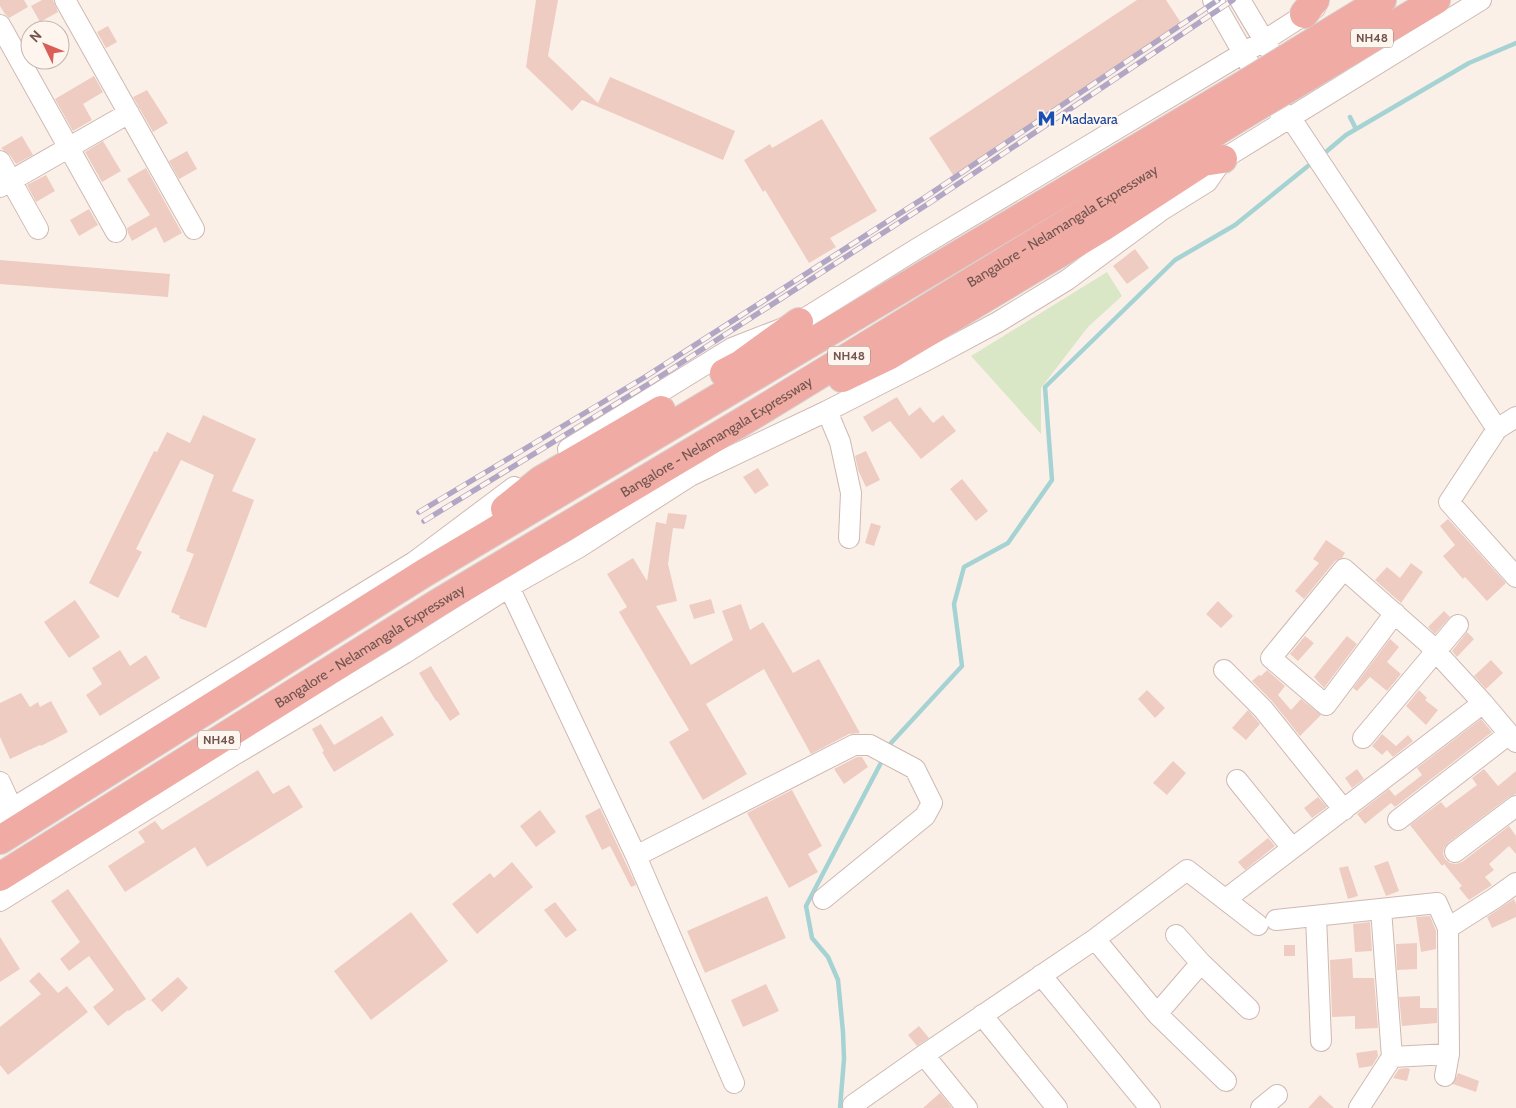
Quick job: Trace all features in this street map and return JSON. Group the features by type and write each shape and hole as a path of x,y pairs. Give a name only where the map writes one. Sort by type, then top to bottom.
{"highway":[{"name":"Bangalore - Nelamangala Expressway","path":"0,877 438,603 755,414 1251,95 1297,52 1382,0"},
{"name":"Bangalore - Nelamangala Expressway","path":"0,840 424,574 1251,95 1309,76 1436,0"},
{"path":"755,414 832,383 890,356 1103,227 1203,162 1223,159"},
{"path":"424,574 541,480 741,364 798,322"}],"street":[{"path":"65,0 194,229"},
{"path":"1213,0 1275,108 1290,117 1497,429"},
{"path":"1240,0 1295,96 1290,117"},
{"path":"0,782 6,812 414,562 553,459 732,348 798,322 1243,53 1309,7 1328,0"},
{"path":"0,901 234,755 405,653 509,587 578,548 690,476 827,411 998,322 1067,280 1162,210 1207,182 1223,159 1481,0"},
{"path":"0,25 116,232"},
{"path":"5,184 129,113"},
{"path":"0,162 5,184 38,229"},
{"path":"827,411 840,442 851,493 849,538"},
{"path":"1516,417 1497,429 1449,502 1516,578"},
{"path":"1395,614 1326,705 1271,658 1344,569 1395,614 1436,651 1513,738 1398,820"},
{"path":"509,587 636,856 734,1083"},
{"path":"1363,738 1458,625"},
{"path":"1224,670 1263,709 1344,810"},
{"path":"1226,899 1483,703"},
{"path":"636,856 854,745 870,745 915,769 932,803 925,816 823,899"},
{"path":"1236,780 1292,848"},
{"path":"1455,852 1516,806"},
{"path":"853,1105 982,1015 1095,940 1187,870 1226,899 1267,922 1437,903 1448,928 1449,1054 1445,1076"},
{"path":"1448,928 1516,883"},
{"path":"1359,1108 1392,1057 1380,909"},
{"path":"1316,916 1321,1041"},
{"path":"1176,935 1201,963 1249,1009"},
{"path":"1095,940 1157,1014 1226,1081"},
{"path":"1157,1014 1201,963"},
{"path":"1041,975 1150,1108"},
{"path":"982,1015 1057,1108"},
{"path":"1392,1057 1449,1054"},
{"path":"924,1055 967,1108"},
{"path":"1261,1108 1277,1095"}],"green space":[{"path":"1107,272 1122,296 1088,327 1041,388 1041,434 971,356"}],"building":[{"path":"0,0 24,0 28,7 9,18 0,6"},
{"path":"42,0 53,0 58,12 44,20 39,20 31,6"},
{"path":"536,0 558,0 548,56 598,103 610,77 735,131 723,160 582,100 572,111 526,67"},
{"path":"1137,0 1166,0 1183,26 955,178 929,138"},
{"path":"108,26 117,42 106,48 97,32"},
{"path":"94,76 103,92 83,104 92,120 73,131 55,99"},
{"path":"147,90 168,123 153,132 133,97"},
{"path":"822,119 877,211 830,238 836,247 809,263 765,190 763,192 744,160 770,144 772,148"},
{"path":"22,136 33,155 16,164 10,155 1,148"},
{"path":"103,141 121,171 102,182 85,152"},
{"path":"187,151 197,169 179,179 169,161"},
{"path":"146,168 182,233 164,243 156,227 132,241 128,233 127,228 150,215 127,179"},
{"path":"46,175 55,191 36,202 27,185"},
{"path":"89,209 98,225 79,236 70,220"},
{"path":"1135,249 1149,268 1127,284 1113,266"},
{"path":"0,260 170,274 168,297 0,284"},
{"path":"897,397 909,416 920,407 933,423 943,415 956,431 921,459 890,421 872,432 863,417"},
{"path":"203,415 256,439 232,491 254,500 206,628 179,618 180,616 171,612 194,554 186,551 214,475 181,460 136,549 142,552 118,598 89,583 154,451 157,452 167,432 190,443"},
{"path":"866,451 880,480 866,487 858,470 855,456"},
{"path":"758,468 769,485 755,494 743,477"},
{"path":"962,479 988,511 976,521 950,489"},
{"path":"668,513 687,515 684,529 673,528 668,564 677,601 656,606 691,665 733,640 722,611 741,604 750,630 763,622 793,673 819,659 860,733 849,734 811,754 764,669 706,704 747,774 703,800 669,742 689,730 619,612 627,607 607,574 633,558 647,581 656,522 666,524"},
{"path":"1448,519 1506,583 1487,601 1465,577 1463,579 1443,556 1455,545 1440,526"},
{"path":"871,523 881,526 874,546 865,543"},
{"path":"1326,540 1345,553 1342,558 1335,561 1304,599 1295,591 1319,563 1313,559"},
{"path":"1411,563 1423,572 1401,603 1375,580 1387,567 1400,578"},
{"path":"711,599 715,613 694,619 689,605"},
{"path":"75,600 100,637 69,658 44,622"},
{"path":"1218,601 1233,616 1221,628 1206,614"},
{"path":"1444,611 1450,617 1435,634 1428,627"},
{"path":"1467,632 1474,639 1457,657 1452,651"},
{"path":"1305,636 1314,643 1298,661 1290,654"},
{"path":"1347,636 1357,644 1324,688 1314,677"},
{"path":"1390,639 1399,647 1387,662 1401,674 1387,691 1370,677 1357,691 1353,688"},
{"path":"120,650 130,666 146,655 160,678 100,716 86,695 102,684 92,668"},
{"path":"1491,660 1503,673 1486,689 1474,676"},
{"path":"431,666 460,714 450,721 419,673"},
{"path":"1267,670 1285,686 1278,695 1291,710 1301,699 1321,715 1300,736 1272,701 1252,681"},
{"path":"1147,690 1165,708 1155,718 1138,699"},
{"path":"1419,690 1427,698 1425,700 1438,710 1426,725 1406,706"},
{"path":"21,693 30,707 38,702 40,707 51,701 68,732 10,759 0,737 0,703"},
{"path":"1248,710 1260,724 1246,740 1232,728"},
{"path":"382,716 394,735 334,772 322,752 324,751 312,729 321,724 334,745"},
{"path":"1481,719 1492,732 1395,807 1391,803 1365,824 1357,814 1389,789 1395,796 1422,775 1417,768"},
{"path":"1382,734 1396,746 1408,735 1413,741 1393,757 1387,750 1382,755 1372,746"},
{"path":"857,757 862,757 868,767 844,784 834,769"},
{"path":"1173,761 1186,773 1167,795 1153,783"},
{"path":"1357,769 1364,779 1352,788 1345,778"},
{"path":"1484,769 1498,786 1516,771 1516,794 1509,797 1448,843 1444,848 1443,854 1450,863 1462,862 1509,826 1516,836 1516,854 1509,846 1489,864 1494,870 1485,877 1492,885 1469,900 1459,888 1462,886 1444,864 1442,866 1410,825 1441,802 1446,808 1477,785 1472,778"},
{"path":"258,770 273,794 289,785 303,807 207,867 195,847 125,892 108,866 145,842 138,832 155,821 162,830"},
{"path":"792,790 822,846 808,854 818,872 789,888 747,813"},
{"path":"1318,797 1327,807 1312,818 1304,808"},
{"path":"600,808 636,885 631,887 610,846 602,850 585,816"},
{"path":"540,810 556,832 536,847 520,826"},
{"path":"1268,838 1275,846 1245,870 1238,862"},
{"path":"1388,861 1399,891 1386,896 1374,866"},
{"path":"512,862 533,887 477,934 452,904 490,873 494,878"},
{"path":"1348,866 1358,896 1348,899 1339,868"},
{"path":"68,889 146,999 108,1026 93,1007 114,990 89,956 69,971 60,959 80,942 51,901"},
{"path":"767,896 786,938 705,973 687,931"},
{"path":"1514,899 1516,917 1492,928 1487,917"},
{"path":"555,902 577,930 566,938 544,910"},
{"path":"411,912 448,961 371,1020 334,971"},
{"path":"1430,916 1436,931 1436,949 1421,952 1416,917"},
{"path":"1370,922 1372,951 1355,952 1353,924"},
{"path":"0,937 20,969 0,982"},
{"path":"1417,943 1417,969 1397,970 1396,944"},
{"path":"1284,945 1295,945 1295,956 1284,956"},
{"path":"1352,958 1353,978 1374,978 1378,1028 1355,1029 1355,1016 1332,1017 1330,960"},
{"path":"39,972 58,993 67,986 88,1012 8,1075 0,1065 0,1027 41,994 29,981"},
{"path":"178,977 188,988 162,1012 151,1000"},
{"path":"766,984 779,1011 743,1027 731,1000"},
{"path":"1420,996 1420,1008 1437,1008 1437,1023 1402,1026 1399,997"},
{"path":"919,1026 929,1038 917,1046 908,1035"},
{"path":"1377,1050 1378,1056 1372,1066 1359,1068 1356,1053"},
{"path":"1399,1069 1410,1069 1407,1081 1393,1078"},
{"path":"1458,1073 1479,1081 1476,1092 1453,1084"},
{"path":"940,1093 952,1108 923,1108"},
{"path":"1320,1095 1334,1108 1308,1108"}],"waterway":[{"path":"1327,151 1346,135 1469,63 1516,43"},
{"path":"1350,117 1356,129"},
{"path":"888,748 962,666 954,604 964,567 1008,543 1052,480 1045,387 1175,260 1235,225 1308,166"},
{"path":"840,1108 844,1059 838,980 828,957 812,938 806,906 884,757"}],"railway":[{"path":"419,512 645,377 927,196 1218,0"},
{"path":"424,521 650,383 931,202 1233,0"}],"place":[{"name":"Madavara","path":"1047,119"}]}
